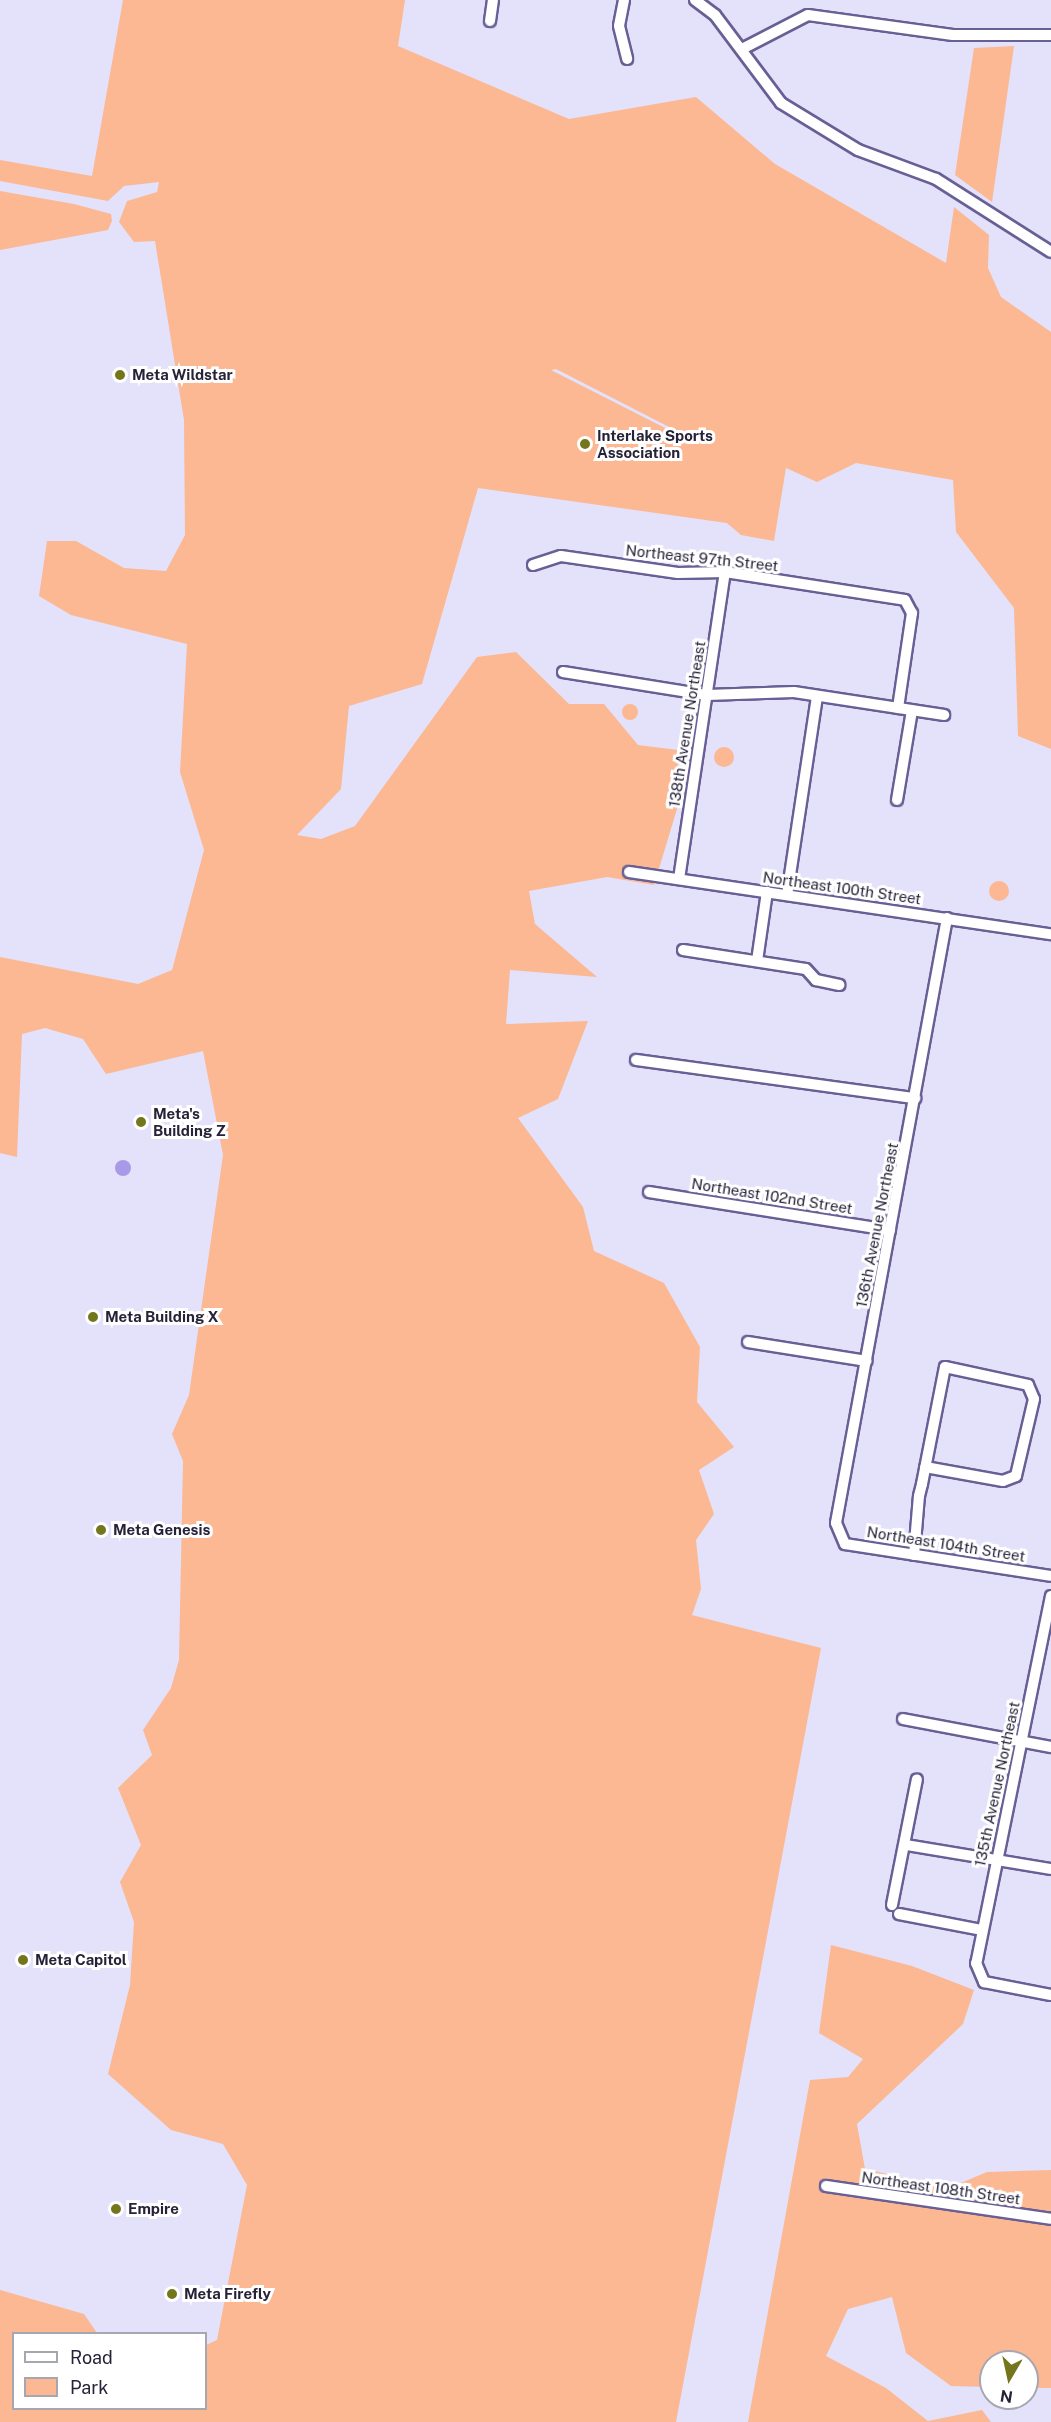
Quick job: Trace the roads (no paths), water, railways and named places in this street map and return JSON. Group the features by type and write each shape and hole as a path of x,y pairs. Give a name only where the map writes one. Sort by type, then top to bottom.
{"street":[{"path":"490,21 493,0"},
{"path":"624,0 619,26 627,59"},
{"path":"695,0 742,49 782,103 858,150 936,179 1051,252"},
{"path":"742,49 808,15 953,35 1051,35"},
{"name":"Northeast 97th Street","path":"533,565 561,556 678,573 725,572 905,600 912,613 898,708"},
{"name":"138th Avenue Northeast","path":"679,879 725,572"},
{"path":"563,672 707,695 817,696 944,715"},
{"path":"787,895 817,696"},
{"path":"897,800 912,710"},
{"name":"Northeast 100th Street","path":"628,872 1051,934"},
{"path":"757,961 767,892"},
{"name":"136th Avenue Northeast","path":"839,1537 836,1523 947,918"},
{"path":"683,950 806,969 816,980 839,985"},
{"path":"636,1060 915,1098"},
{"name":"Northeast 102nd Street","path":"649,1192 890,1230"},
{"path":"748,1342 866,1361"},
{"path":"914,1555 925,1467 945,1367 1028,1385 1034,1399 1016,1476 1003,1481 925,1467"},
{"name":"Northeast 104th Street","path":"839,1537 845,1544 1051,1576"},
{"name":"135th Avenue Northeast","path":"1051,1596 976,1963 980,1978 1051,1995"},
{"path":"903,1719 1051,1747"},
{"path":"917,1779 895,1909 982,1930"},
{"path":"906,1845 1051,1869"},
{"name":"Northeast 108th Street","path":"826,2186 1051,2219"}],"place":[{"name":"Meta Wildstar","path":"120,375"},
{"name":"Interlake Sports Association","path":"585,444"},
{"name":"Meta's Building Z","path":"141,1122"},
{"name":"Meta Building X","path":"93,1317"},
{"name":"Meta Genesis","path":"101,1530"},
{"name":"Meta Capitol","path":"23,1960"},
{"name":"Empire","path":"116,2209"},
{"name":"Meta Firefly","path":"172,2294"}]}
